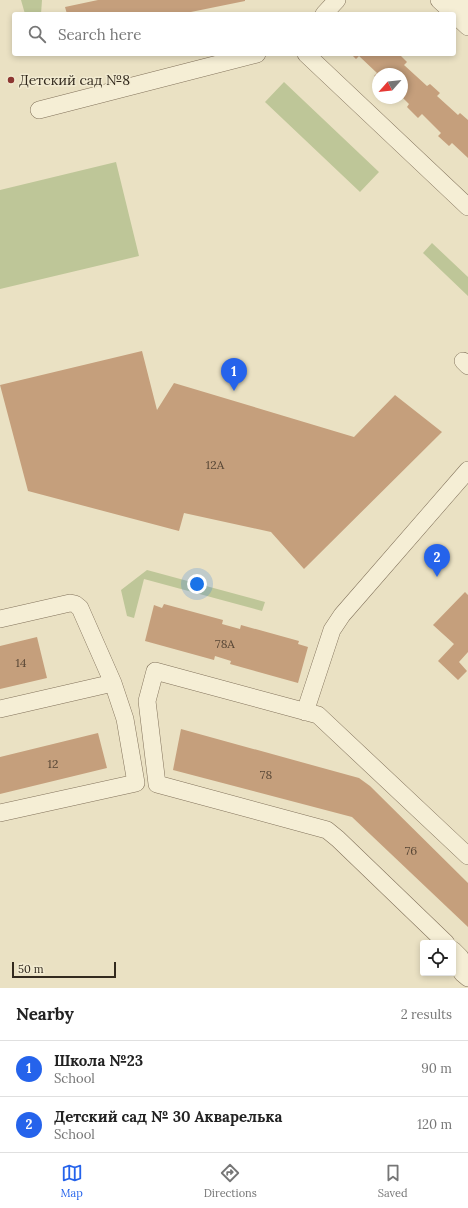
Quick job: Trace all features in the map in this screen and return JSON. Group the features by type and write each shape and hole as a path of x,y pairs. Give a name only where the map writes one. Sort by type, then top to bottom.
{"street":[{"path":"326,12 337,0"},
{"path":"439,0 452,12"},
{"path":"459,0 468,8"},
{"path":"456,16 468,28"},
{"path":"39,110 249,56"},
{"path":"308,56 468,207"},
{"path":"305,712 332,630 342,615 468,470"},
{"path":"0,619 70,603 75,604 80,608 113,683 125,719 136,783 0,813"},
{"path":"443,940 327,830 157,784 147,701 156,671 318,715 468,856"},
{"path":"0,709 113,683"},
{"path":"456,953 460,957 462,973 468,978"}],"green space":[{"path":"21,0 42,0 41,12 24,12"},
{"path":"284,82 379,172 360,192 265,102"},
{"path":"116,162 139,256 0,289 0,190"},
{"path":"432,243 468,277 468,296 423,253"},
{"path":"147,570 265,602 262,611 144,579 134,618 127,616 121,590"}],"building":[{"path":"98,0 245,0 191,12 66,12 65,7"},
{"path":"359,56 401,56 407,62 404,65 407,68 372,68"},
{"path":"408,69 427,86 430,84 440,93 437,96 458,115 460,113 468,120 468,158 452,143 449,146 438,136 441,133 422,114 418,118 407,107 409,104"},
{"path":"142,351 157,410 174,383 354,437 395,395 442,432 304,569 271,532 184,513 179,531 28,491 0,385"},
{"path":"465,592 468,595 468,652 459,662 467,671 458,680 438,661 454,644 433,625"},
{"path":"164,604 223,620 222,624 240,629 241,625 299,641 298,644 308,647 298,683 230,664 231,661 215,656 214,660 145,641 154,605 162,608"},
{"path":"37,637 47,678 0,689 0,646"},
{"path":"181,729 359,778 370,786 468,883 468,927 352,817 173,770"},
{"path":"98,733 107,768 0,794 0,757"}],"place":[{"name":"Детский сад №8","path":"11,80"},
{"name":"Школа №23","path":"234,391"},
{"name":"Детский сад № 30 Акварелька","path":"437,577"}]}
